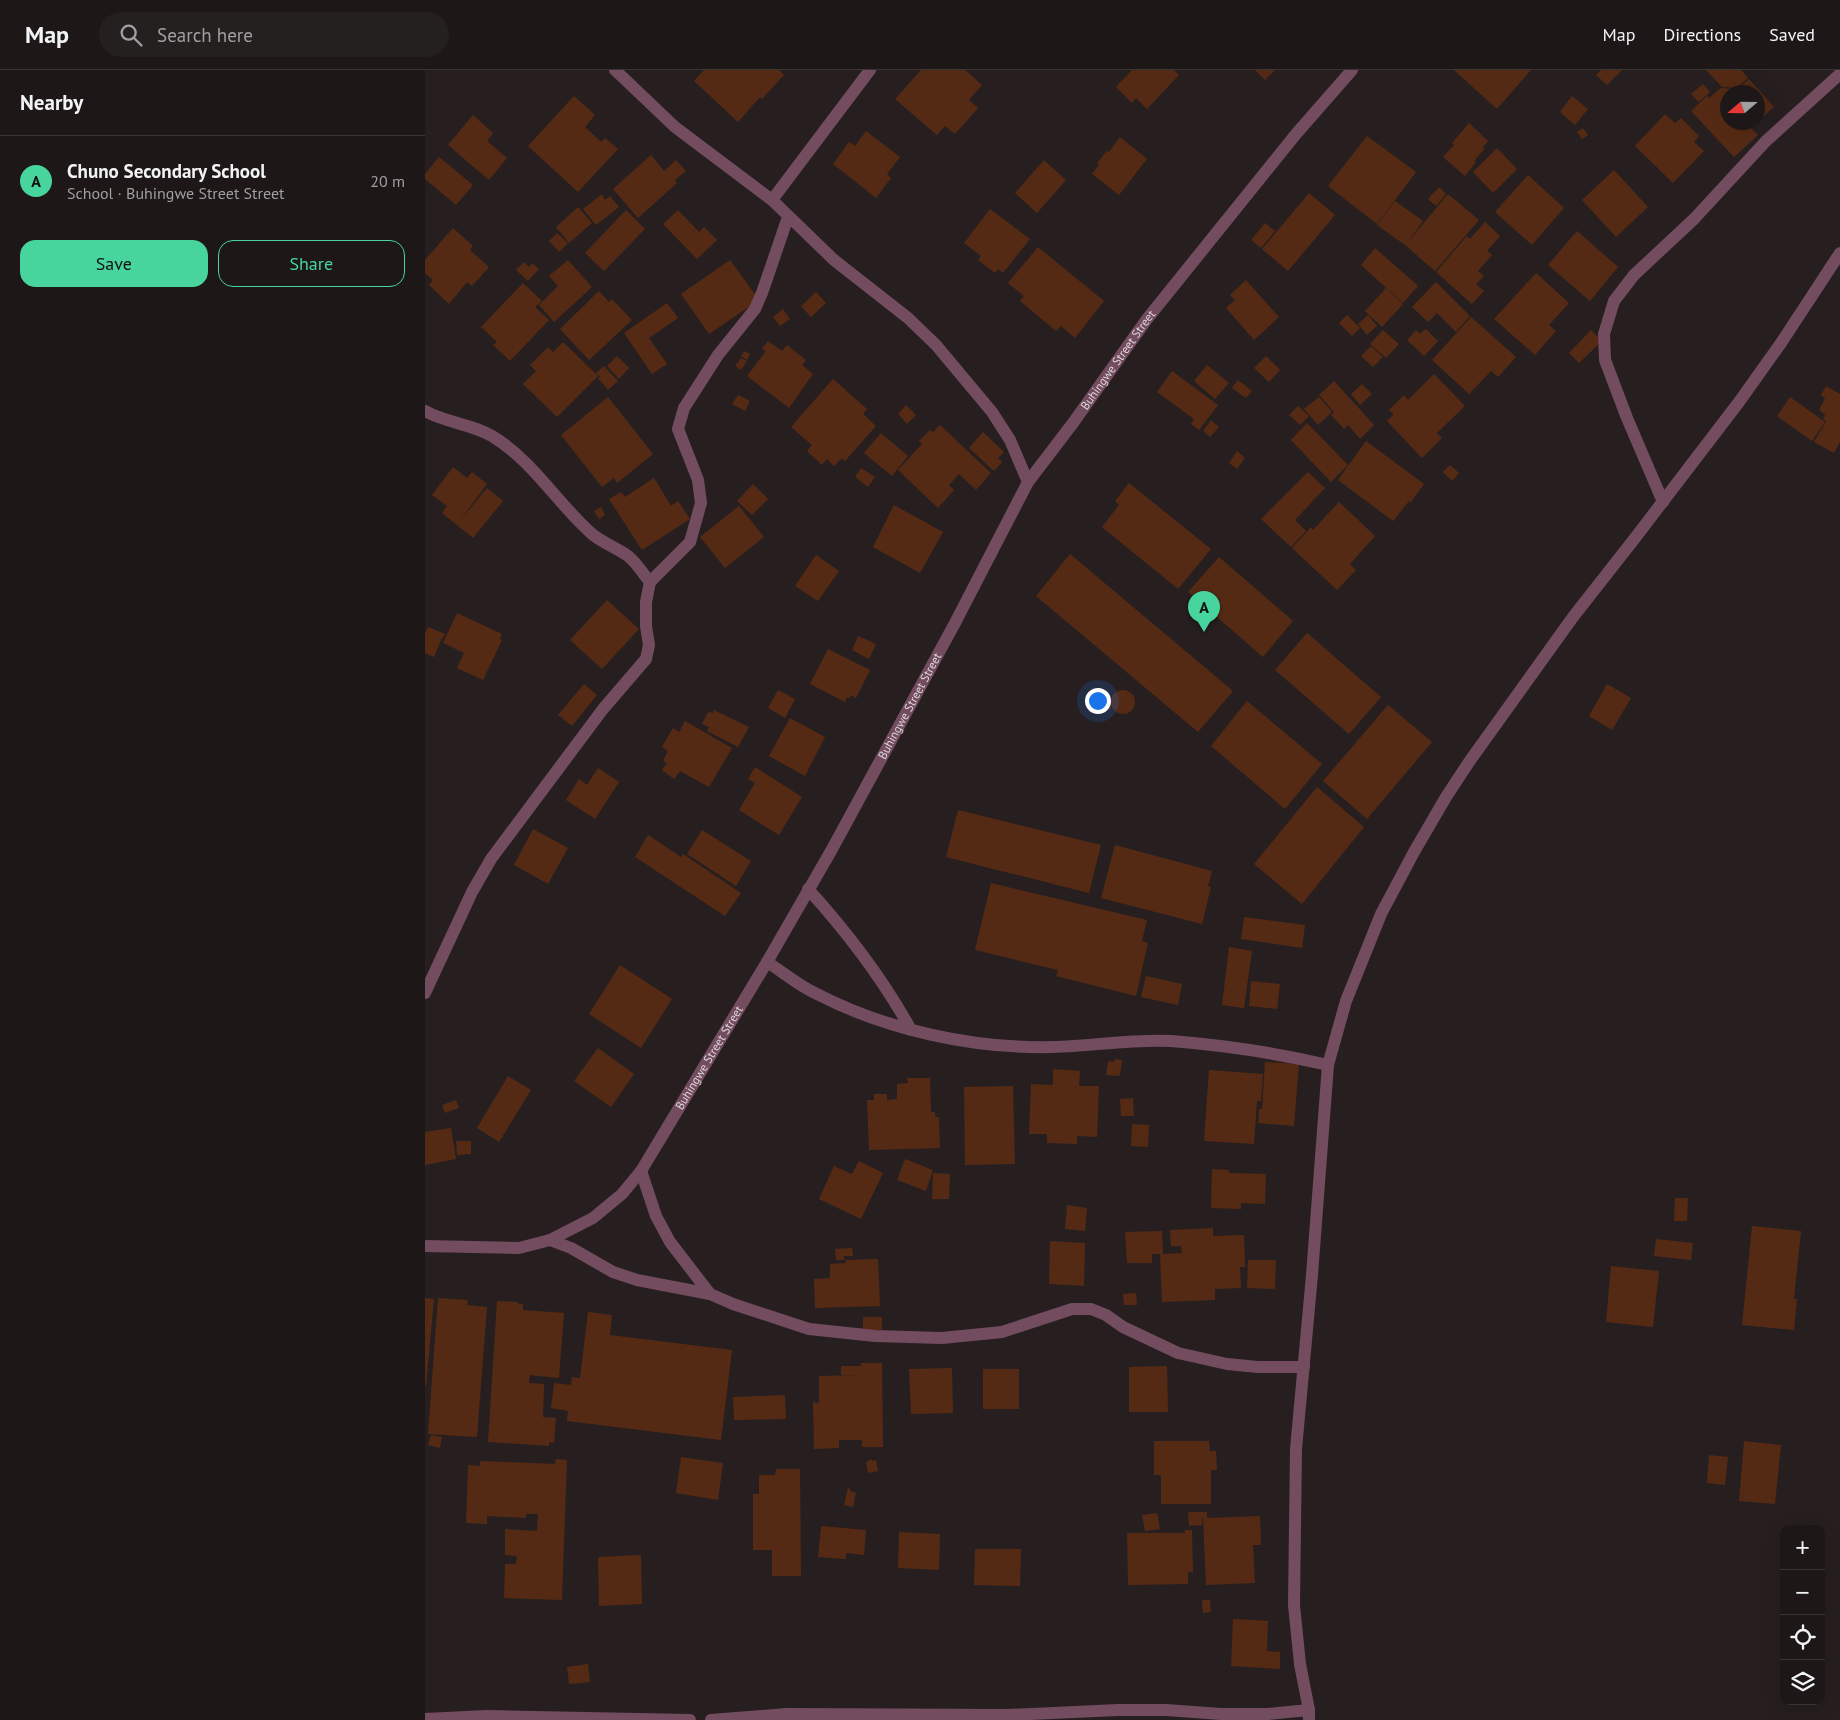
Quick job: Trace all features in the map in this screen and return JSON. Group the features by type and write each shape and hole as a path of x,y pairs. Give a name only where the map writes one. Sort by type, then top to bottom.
{"street":[{"path":"615,70 675,127 709,155 773,200 788,217 834,260 908,318 936,345 992,412 1010,440 1028,482"},
{"path":"773,200 870,70"},
{"name":"Buhingwe Street Street","path":"425,1246 519,1248 550,1240 593,1218 622,1194 641,1171 767,962 809,888 955,623 1028,482 1147,320 1296,134 1352,70"},
{"path":"1663,502 1627,418 1605,360 1604,334 1614,301 1635,275 1694,218 1766,141 1840,74"},
{"path":"425,993 457,923 491,859 603,710 646,659 649,645 646,626 646,602 650,582 690,542 701,503 698,480 678,429 684,408 717,355 755,309 762,294 788,217"},
{"path":"711,1720 786,1714 1008,1715 1118,1710 1309,1715 1300,1664 1294,1605 1296,1449 1328,1065 1346,1001 1381,914 1441,805 1469,762 1573,618 1663,502 1781,343 1840,253"},
{"path":"425,411 492,436 519,456 594,536 629,557 650,582"},
{"path":"809,888 869,962 895,1000 911,1030"},
{"path":"767,962 812,992 845,1008 925,1034 999,1045 1052,1047 1169,1041 1279,1054 1328,1065"},
{"path":"641,1171 656,1216 670,1242 710,1294"},
{"path":"550,1240 571,1248 613,1272 637,1280 710,1294 733,1304 809,1329 875,1336 942,1338 1002,1332 1072,1309 1091,1309 1178,1353 1227,1364 1258,1367 1304,1367"},
{"path":"425,1719 495,1716 690,1720"}],"building":[{"path":"704,70 779,70 784,75 762,99 760,97 738,122 694,81"},
{"path":"921,70 965,70 982,85 969,100 978,108 955,134 945,126 937,135 895,99"},
{"path":"1132,70 1174,70 1179,75 1147,109 1136,98 1132,103 1116,87"},
{"path":"1255,70 1275,70 1265,80"},
{"path":"1454,70 1531,70 1497,109"},
{"path":"1601,70 1622,70 1607,85 1596,75"},
{"path":"1706,70 1741,70 1748,78 1740,85 1720,85"},
{"path":"1749,79 1754,85 1742,85"},
{"path":"1703,84 1710,92 1699,102 1691,94"},
{"path":"1720,89 1720,130 1753,130 1758,135 1734,157 1691,111 1707,96 1709,98"},
{"path":"574,96 595,115 585,127 601,142 605,138 618,149 578,192 528,146"},
{"path":"1572,96 1588,109 1575,125 1560,112"},
{"path":"1765,97 1774,107 1765,115"},
{"path":"1665,114 1675,123 1681,118 1699,136 1694,142 1704,151 1673,183 1635,146"},
{"path":"473,115 493,133 487,141 507,158 489,180 448,145"},
{"path":"1469,123 1488,141 1483,147 1485,148 1474,161 1476,162 1465,176 1443,157"},
{"path":"1583,128 1588,135 1582,139 1577,132"},
{"path":"866,131 900,157 887,174 891,178 876,198 833,164 849,142 855,146"},
{"path":"1367,136 1416,172 1377,224 1328,186"},
{"path":"1120,137 1147,159 1119,195 1092,174 1099,165 1097,163 1107,151 1109,152"},
{"path":"1497,148 1517,169 1493,193 1473,172"},
{"path":"651,155 664,171 676,160 686,171 675,180 677,183 638,218 613,189"},
{"path":"439,157 473,185 456,205 425,179 425,174"},
{"path":"1044,160 1066,180 1037,213 1015,193"},
{"path":"1614,170 1648,207 1616,237 1582,200"},
{"path":"1528,175 1564,208 1532,245 1495,212"},
{"path":"1439,187 1446,194 1436,206 1428,199"},
{"path":"1309,193 1335,215 1288,271 1262,249"},
{"path":"602,194 605,200 610,196 619,207 596,225 583,209"},
{"path":"1448,194 1479,220 1435,271 1405,245 1377,225 1395,201 1423,221 1407,243"},
{"path":"578,207 592,223 569,243 556,227"},
{"path":"990,209 1030,239 1003,273 998,269 995,273 978,260 981,256 964,243"},
{"path":"626,210 645,229 604,271 585,253"},
{"path":"678,210 699,232 704,227 717,240 697,259 663,224"},
{"path":"1485,222 1500,236 1487,251 1492,255 1478,271 1484,276 1476,284 1484,291 1472,304 1436,272 1467,236 1470,239"},
{"path":"1265,223 1275,231 1261,248 1251,240"},
{"path":"453,228 473,246 470,250 489,267 472,286 467,282 449,304 429,285 433,280 425,273 425,260"},
{"path":"1577,231 1618,267 1590,301 1548,265"},
{"path":"557,233 568,243 559,252 549,241"},
{"path":"1038,247 1104,301 1075,338 1061,326 1056,331 1020,301 1024,296 1008,283"},
{"path":"1375,248 1418,286 1403,303 1361,265"},
{"path":"568,260 592,287 554,322 539,305 558,286 549,276"},
{"path":"730,260 759,300 709,334 681,294"},
{"path":"524,262 529,267 532,263 539,269 528,281 516,270"},
{"path":"1536,273 1569,303 1549,325 1556,331 1535,355 1494,319"},
{"path":"1246,280 1279,317 1254,340 1226,308 1235,300 1230,295"},
{"path":"1436,282 1470,316 1456,332 1437,313 1428,322 1412,307"},
{"path":"523,283 542,301 535,307 549,320 510,361 493,345 497,342 481,327"},
{"path":"1386,288 1403,304 1382,327 1365,311"},
{"path":"599,291 609,302 612,299 632,320 589,360 560,329"},
{"path":"816,292 826,303 811,317 801,306"},
{"path":"667,303 678,318 649,338 667,364 652,374 624,333"},
{"path":"783,309 790,319 780,326 773,317"},
{"path":"1347,315 1360,328 1352,336 1339,323"},
{"path":"1368,315 1377,326 1367,335 1358,324"},
{"path":"1471,317 1516,357 1498,377 1491,371 1469,394 1432,360"},
{"path":"1426,329 1438,341 1424,356 1407,340 1416,330 1420,334"},
{"path":"1383,330 1399,344 1386,358 1370,344"},
{"path":"1591,330 1602,341 1579,363 1569,353"},
{"path":"768,341 782,351 787,345 806,360 802,365 813,374 789,408 747,376 766,351 762,349"},
{"path":"563,342 598,376 557,417 523,384 536,371 530,365 548,347 553,352"},
{"path":"1371,346 1383,357 1373,367 1361,356"},
{"path":"744,351 750,354 747,360 741,356"},
{"path":"617,356 629,368 619,379 607,366"},
{"path":"1266,356 1280,370 1269,382 1254,368"},
{"path":"741,358 747,361 741,370 735,366"},
{"path":"1207,365 1229,383 1215,399 1194,381"},
{"path":"604,366 618,381 608,390 596,373"},
{"path":"1172,371 1218,405 1199,430 1191,424 1194,419 1157,392"},
{"path":"1434,374 1465,406 1437,433 1442,438 1422,458 1387,421 1394,414 1389,410 1404,395 1408,400"},
{"path":"833,379 867,409 863,414 876,426 845,461 842,458 834,466 827,459 822,465 807,451 812,445 791,427"},
{"path":"1238,380 1252,391 1246,398 1232,388"},
{"path":"1334,381 1374,425 1360,439 1348,425 1344,429 1331,415 1334,412 1319,395"},
{"path":"1362,384 1372,394 1360,405 1351,394"},
{"path":"1826,386 1840,394 1840,442 1834,453 1814,442 1828,418 1826,421 1823,419 1825,414 1819,410 1825,398 1821,395"},
{"path":"738,395 750,401 745,411 732,404"},
{"path":"608,397 653,454 617,483 614,478 602,487 561,435"},
{"path":"1319,397 1332,412 1318,425 1304,409"},
{"path":"1790,397 1825,422 1812,441 1777,416"},
{"path":"906,405 916,415 907,424 898,414"},
{"path":"1298,406 1309,416 1300,425 1289,415"},
{"path":"1211,420 1219,427 1210,437 1203,431"},
{"path":"1307,423 1348,465 1331,482 1291,440"},
{"path":"940,425 991,473 976,490 959,474 949,485 954,490 938,508 898,470 922,444 919,441 930,430 933,432"},
{"path":"983,432 1004,452 998,458 1002,462 994,471 969,448"},
{"path":"881,433 908,456 892,476 864,453"},
{"path":"1366,441 1424,484 1393,521 1338,480"},
{"path":"1237,451 1245,458 1237,469 1229,463"},
{"path":"1450,465 1459,473 1452,481 1443,472"},
{"path":"453,467 467,478 472,472 487,484 459,522 487,488 503,501 473,538 442,513 447,506 432,495"},
{"path":"861,468 875,477 868,487 855,477"},
{"path":"1308,472 1325,488 1295,520 1306,531 1291,547 1261,519"},
{"path":"654,478 671,506 678,501 690,519 642,550 609,499 621,492 625,497"},
{"path":"1129,483 1211,549 1178,589 1102,527 1119,505 1115,501"},
{"path":"753,484 768,499 752,515 737,501"},
{"path":"1339,502 1375,536 1350,564 1356,570 1337,590 1292,548 1311,527 1313,530"},
{"path":"894,505 943,532 920,573 873,547"},
{"path":"739,506 764,537 725,568 700,537"},
{"path":"601,507 605,515 599,519 594,511"},
{"path":"1070,554 1233,691 1198,732 1036,596"},
{"path":"816,555 839,571 818,601 795,586"},
{"path":"1219,557 1293,621 1263,657 1188,592"},
{"path":"607,600 639,629 602,669 570,640"},
{"path":"457,613 502,634 500,639 502,640 483,680 457,668 464,653 443,643"},
{"path":"428,627 445,634 434,657 425,653 425,633"},
{"path":"1307,633 1381,697 1349,734 1275,670"},
{"path":"858,636 876,644 869,659 852,650"},
{"path":"828,649 870,670 856,698 851,695 850,698 847,697 845,702 810,684"},
{"path":"584,684 597,695 572,726 558,715"},
{"path":"1607,684 1631,698 1612,730 1589,716"},
{"path":"778,690 795,699 785,718 768,708"},
{"path":"1123,690 1132,693 1135,702 1132,711 1123,714 1114,711 1111,702 1114,693"},
{"path":"1247,701 1322,764 1285,809 1211,746"},
{"path":"1109,704 1111,709 1099,714 1097,709"},
{"path":"1388,705 1432,742 1367,819 1323,781"},
{"path":"714,710 749,727 738,747 707,731 709,727 702,724 708,712 713,713"},
{"path":"790,718 825,737 805,776 769,756"},
{"path":"685,721 732,748 709,787 680,771 674,779 662,770 667,763 663,761 668,751 662,747 673,728 679,732"},
{"path":"755,767 802,797 779,835 739,810 755,783 748,779"},
{"path":"598,768 619,782 595,819 566,800 579,779 587,785"},
{"path":"1317,787 1364,827 1302,904 1254,864"},
{"path":"958,810 1101,845 1089,893 946,857"},
{"path":"533,829 568,848 548,884 514,865"},
{"path":"702,830 751,861 736,886 687,854"},
{"path":"648,835 681,857 683,854 741,893 725,916 635,857"},
{"path":"1115,845 1212,871 1208,886 1211,887 1202,924 1101,898"},
{"path":"991,883 1147,920 1142,941 1148,943 1136,996 1056,976 1058,970 975,950"},
{"path":"1244,917 1305,925 1302,948 1241,939"},
{"path":"1229,947 1252,951 1244,1008 1222,1005"},
{"path":"620,965 672,999 641,1048 589,1014"},
{"path":"1146,976 1182,984 1178,1005 1141,997"},
{"path":"1251,981 1280,984 1277,1009 1249,1006"},
{"path":"598,1048 634,1074 611,1107 574,1081"},
{"path":"1115,1059 1122,1060 1120,1076 1106,1075 1108,1061 1114,1062"},
{"path":"1265,1062 1299,1064 1294,1126 1258,1123 1259,1109 1262,1109"},
{"path":"1053,1069 1080,1071 1079,1086 1099,1086 1097,1137 1077,1136 1077,1144 1047,1143 1047,1134 1029,1134 1031,1084 1053,1085"},
{"path":"1209,1070 1263,1074 1261,1101 1257,1101 1254,1144 1204,1141"},
{"path":"508,1076 531,1090 499,1142 477,1128"},
{"path":"907,1078 930,1078 931,1112 935,1112 935,1117 939,1117 940,1148 869,1150 867,1100 874,1100 874,1094 887,1094 887,1100 897,1099 897,1084 908,1083"},
{"path":"1013,1086 1015,1164 965,1165 964,1087"},
{"path":"1133,1098 1134,1116 1121,1116 1120,1099"},
{"path":"456,1100 459,1108 445,1113 442,1105"},
{"path":"1132,1124 1149,1125 1148,1147 1131,1146"},
{"path":"451,1128 456,1159 425,1165 425,1132"},
{"path":"456,1141 471,1141 471,1154 457,1155"},
{"path":"905,1159 933,1170 926,1191 897,1180"},
{"path":"859,1161 883,1173 861,1219 819,1199 834,1166 852,1174"},
{"path":"1212,1169 1229,1170 1229,1173 1266,1174 1265,1204 1241,1203 1241,1209 1211,1208"},
{"path":"933,1173 950,1174 949,1199 932,1199"},
{"path":"1675,1198 1688,1198 1687,1221 1674,1221"},
{"path":"1067,1205 1087,1208 1085,1231 1065,1229"},
{"path":"1752,1226 1801,1231 1794,1299 1797,1299 1794,1330 1742,1325"},
{"path":"1213,1228 1213,1236 1244,1235 1245,1267 1240,1267 1241,1288 1215,1289 1215,1300 1162,1302 1160,1254 1152,1254 1152,1263 1127,1263 1125,1232 1162,1231 1163,1254 1182,1253 1181,1246 1171,1246 1170,1230"},
{"path":"1656,1239 1693,1243 1691,1260 1654,1256"},
{"path":"1050,1241 1085,1243 1084,1286 1049,1284"},
{"path":"852,1248 853,1256 844,1256 844,1260 836,1260 835,1249"},
{"path":"878,1259 880,1306 815,1308 814,1279 830,1278 830,1264 846,1263 845,1260"},
{"path":"1248,1260 1276,1260 1275,1289 1247,1288"},
{"path":"1611,1266 1659,1271 1653,1327 1606,1322"},
{"path":"1136,1293 1137,1305 1124,1305 1123,1294"},
{"path":"425,1298 434,1299 426,1386 425,1386"},
{"path":"438,1298 468,1300 467,1305 487,1307 477,1437 428,1434"},
{"path":"497,1301 518,1302 518,1304 523,1304 523,1310 564,1313 559,1378 530,1375 529,1383 544,1384 543,1417 556,1418 554,1443 549,1442 549,1446 488,1442"},
{"path":"588,1312 612,1315 610,1335 732,1350 721,1440 567,1421 568,1411 551,1408 554,1383 571,1385 572,1377 580,1378"},
{"path":"863,1317 882,1317 882,1330 863,1330"},
{"path":"861,1363 882,1363 883,1447 862,1447 862,1440 839,1440 839,1448 814,1449 813,1402 819,1403 819,1376 861,1375 841,1375 841,1366 861,1366"},
{"path":"1167,1366 1168,1412 1129,1412 1129,1367"},
{"path":"952,1368 953,1413 911,1414 909,1369"},
{"path":"983,1369 1019,1369 1019,1409 983,1409"},
{"path":"785,1395 786,1419 734,1420 733,1397"},
{"path":"431,1435 442,1437 440,1448 428,1445"},
{"path":"1154,1441 1209,1441 1210,1451 1216,1451 1217,1470 1211,1470 1211,1504 1161,1504 1161,1475 1154,1475"},
{"path":"1744,1441 1781,1445 1775,1504 1739,1501"},
{"path":"1709,1455 1728,1457 1725,1485 1707,1483"},
{"path":"681,1457 723,1463 718,1500 676,1493"},
{"path":"556,1459 567,1460 562,1600 504,1598 505,1564 516,1564 517,1556 505,1555 505,1529 537,1531 538,1514 526,1514 526,1518 487,1516 487,1524 466,1523 468,1465 480,1466 480,1461 555,1464"},
{"path":"872,1459 872,1461 876,1460 878,1471 868,1473 866,1462"},
{"path":"776,1469 800,1469 801,1576 772,1576 772,1550 753,1550 753,1494 759,1494 759,1475 775,1475"},
{"path":"848,1488 856,1493 853,1507 844,1505"},
{"path":"1188,1512 1207,1512 1207,1518 1260,1516 1261,1545 1253,1545 1255,1583 1206,1585 1203,1518 1202,1525 1189,1526"},
{"path":"1157,1513 1160,1529 1145,1531 1142,1515"},
{"path":"821,1526 866,1530 864,1555 846,1553 846,1559 818,1557"},
{"path":"1185,1530 1192,1530 1193,1572 1188,1572 1188,1584 1128,1585 1127,1533 1185,1533"},
{"path":"899,1532 940,1534 939,1570 898,1568"},
{"path":"975,1549 1021,1549 1020,1586 974,1585"},
{"path":"641,1555 642,1604 599,1606 598,1557"},
{"path":"1202,1600 1210,1600 1211,1612 1203,1613"},
{"path":"1233,1619 1268,1621 1267,1651 1280,1652 1280,1669 1231,1666"},
{"path":"588,1664 590,1682 569,1684 567,1667"}],"place":[{"name":"Chuno Secondary School","path":"1204,632"}]}
